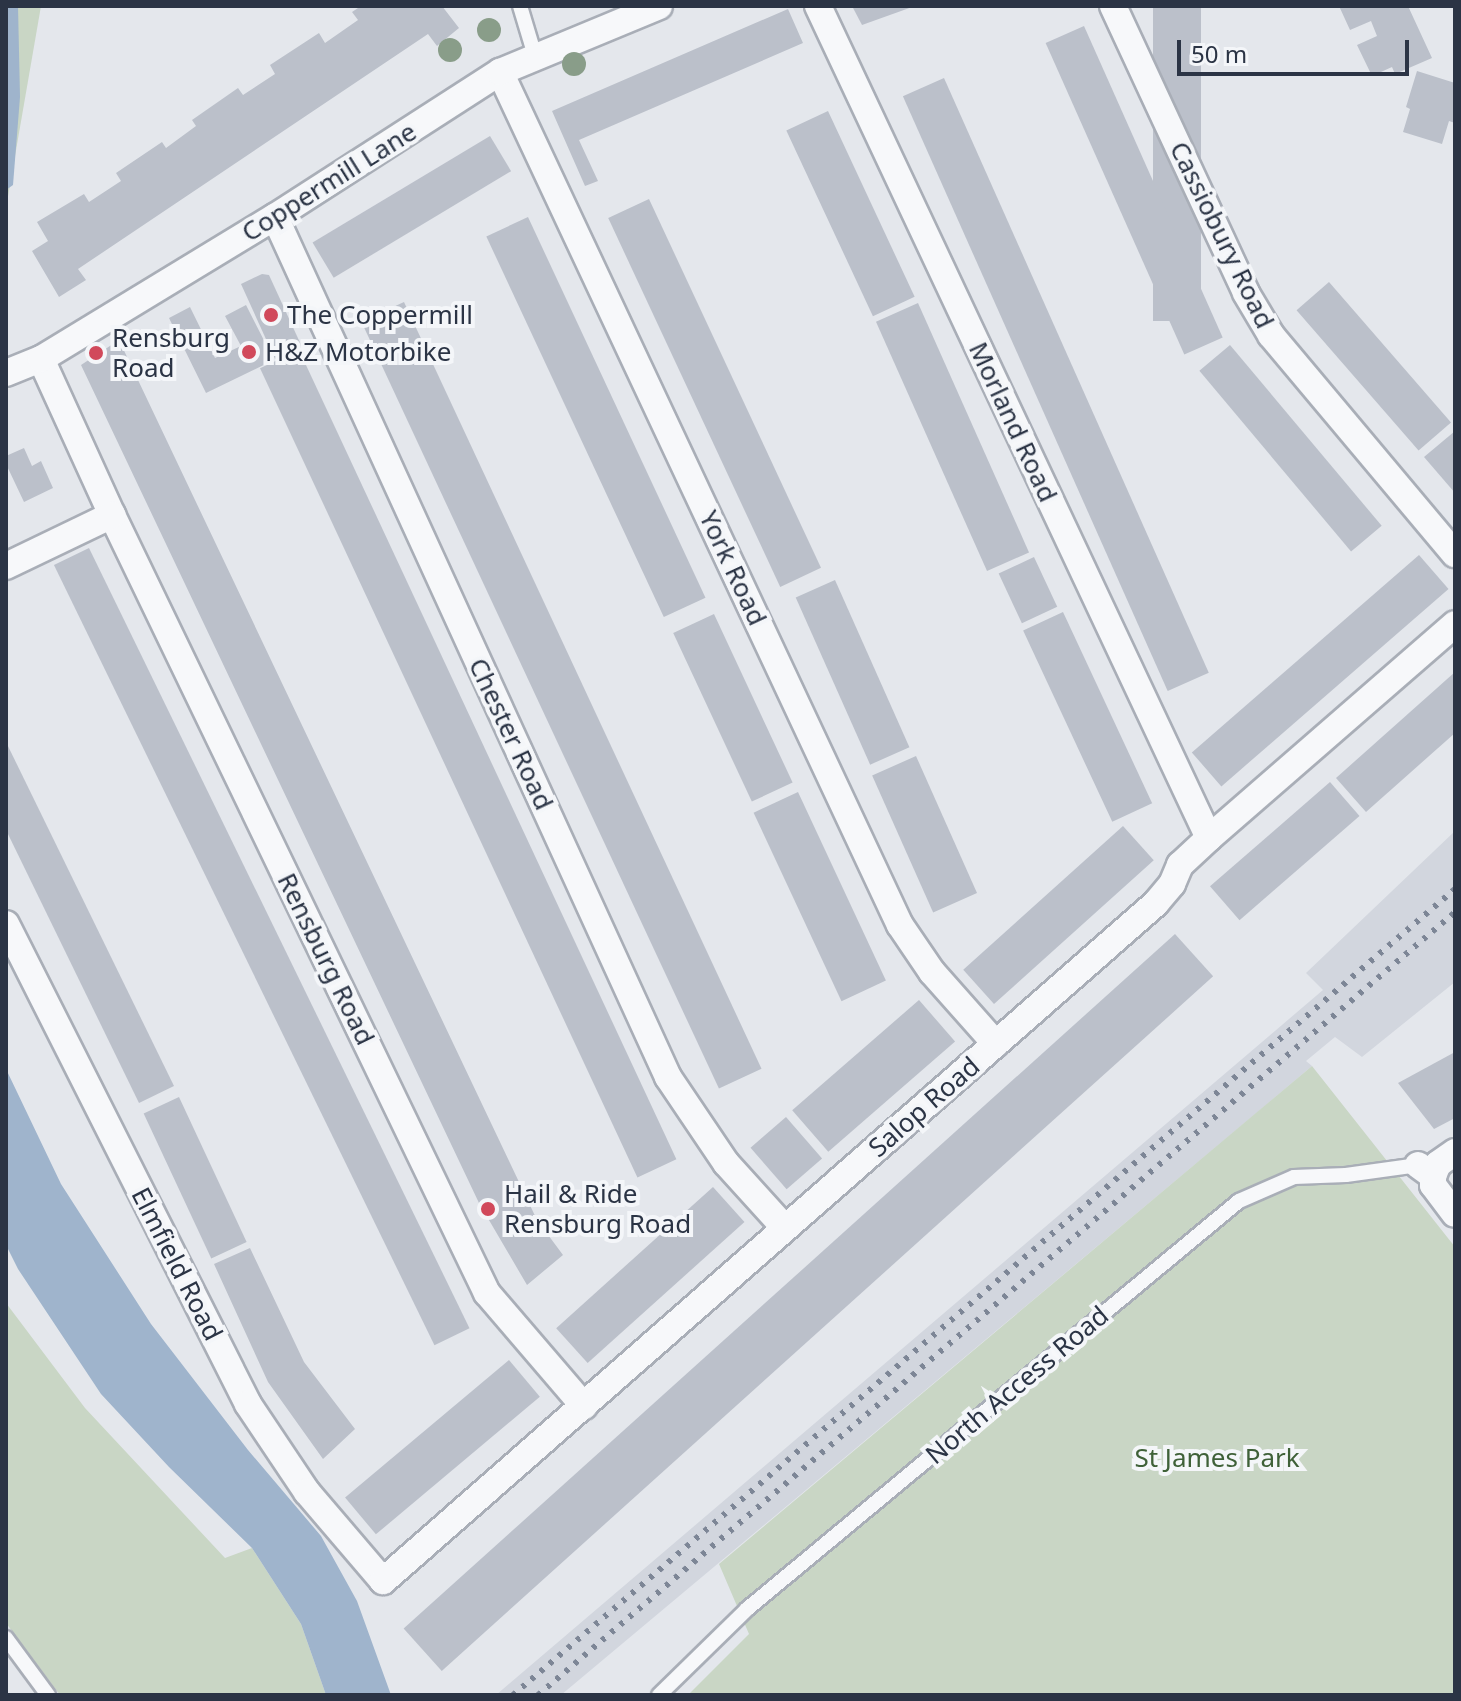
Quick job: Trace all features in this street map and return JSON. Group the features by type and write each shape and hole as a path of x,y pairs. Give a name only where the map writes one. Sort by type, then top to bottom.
{"street":[{"name":"Coppermill Lane","path":"6,373 41,359 275,217 500,72 659,6"},
{"name":"Morland Road","path":"818,6 1209,838"},
{"name":"Cassiobury Road","path":"1113,6 1246,293 1265,325 1455,554"},
{"name":"York Road","path":"500,72 900,925 932,972 996,1044"},
{"name":"Chester Road","path":"275,217 668,1077 726,1163 784,1227"},
{"name":"Rensburg Road","path":"41,359 112,515 487,1293 584,1406"},
{"path":"6,566 112,515"},
{"name":"Salop Road","path":"383,1581 1156,903 1172,884 1180,865 1455,624"},
{"name":"Elmfield Road","path":"6,924 248,1404 307,1492 383,1581"},
{"path":"1455,1152 1426,1170 1433,1185 1455,1214"}],"lane":[{"path":"520,6 535,56"},
{"name":"North Access Road","path":"659,1695 747,1609 1239,1201 1294,1177 1426,1170"},
{"path":"6,1638 48,1695"}],"shaded area":[{"path":"1455,831 1455,982 1362,1057 1335,1037 1306,1061 1312,1066 561,1695 496,1695 1323,990 1306,973"}],"green space":[{"path":"6,6 41,6 6,208"},
{"name":"St James Park","path":"1312,1066 1455,1247 1455,1695 688,1695 749,1634 719,1564"},
{"path":"6,1303 85,1408 225,1558 252,1548 301,1624 326,1695 60,1695 6,1623"}],"water":[{"path":"6,6 18,6 20,97 13,185 6,190"},
{"path":"6,1069 61,1184 151,1324 248,1450 321,1536 357,1601 391,1695 326,1695 301,1624 252,1548 169,1467 101,1394 18,1269 6,1245"}],"building":[{"path":"361,6 442,6 459,28 437,46 428,34 78,269 86,280 59,297 32,251 48,241 37,222 84,194 89,202 121,181 116,173 162,142 166,148 196,126 192,120 238,88 243,95 275,74 270,65 319,33 325,43 358,20 352,12"},
{"path":"852,6 915,6 862,25"},
{"path":"1153,6 1201,6 1201,321 1153,321"},
{"path":"1339,6 1408,6 1432,58 1395,74 1392,67 1372,76 1357,45 1377,36 1371,21 1350,30"},
{"path":"788,9 803,43 579,140 598,181 585,186 552,111"},
{"path":"1084,26 1223,338 1184,355 1046,43"},
{"path":"1417,71 1455,83 1455,123 1449,121 1442,144 1403,132 1410,109 1406,107"},
{"path":"944,78 1209,673 1168,691 903,96"},
{"path":"828,111 915,297 873,316 786,130"},
{"path":"490,136 511,171 334,278 313,243"},
{"path":"649,199 821,568 780,587 608,218"},
{"path":"528,217 705,598 664,617 486,236"},
{"name":"The Coppermill","path":"262,274 269,275 302,347 275,359 241,284"},
{"path":"1329,282 1451,422 1419,451 1297,310"},
{"path":"404,302 762,1069 719,1089 361,322"},
{"path":"918,303 1029,552 987,571 876,322"},
{"name":"H&Z Motorbike","path":"246,305 274,360 206,393 169,318 190,307 215,358 241,346 225,316"},
{"path":"119,340 537,1220 563,1255 527,1285 479,1203 81,365"},
{"path":"1230,345 1382,526 1351,551 1199,371"},
{"path":"299,350 676,1159 637,1178 260,368"},
{"path":"1455,431 1455,493 1424,457"},
{"path":"24,448 32,466 41,461 53,488 24,502 6,464 6,456"},
{"path":"89,548 470,1328 434,1345 54,565"},
{"path":"1419,555 1449,589 1221,786 1192,752"},
{"path":"1034,557 1057,607 1022,623 999,573"},
{"path":"835,580 909,747 870,765 796,597"},
{"path":"1063,612 1152,803 1112,822 1023,631"},
{"path":"714,614 793,783 752,802 673,633"},
{"path":"1455,672 1455,733 1366,812 1336,778"},
{"path":"6,742 174,1086 139,1103 6,830"},
{"path":"916,756 977,893 933,913 872,776"},
{"path":"1330,782 1360,816 1240,920 1210,886"},
{"path":"798,792 886,981 841,1001 754,813"},
{"path":"1123,826 1154,860 994,1004 963,970"},
{"path":"1175,934 1213,976 442,1671 404,1629"},
{"path":"919,1000 955,1042 828,1152 792,1110"},
{"path":"1455,1052 1455,1118 1434,1129 1398,1083"},
{"path":"179,1097 247,1242 211,1258 144,1113"},
{"path":"786,1117 822,1159 787,1189 751,1148"},
{"path":"713,1187 744,1222 588,1363 556,1328"},
{"path":"250,1248 304,1362 355,1429 323,1459 268,1382 214,1264"},
{"path":"509,1360 540,1397 376,1534 345,1498"}],"railway":[{"path":"513,1695 1455,889"},
{"path":"538,1695 1455,912"}],"place":[{"name":"The Coppermill","path":"271,315"},
{"name":"H&Z Motorbike","path":"249,352"},
{"name":"Rensburg Road","path":"96,353"},
{"name":"Hail & Ride Rensburg Road","path":"488,1209"}]}
